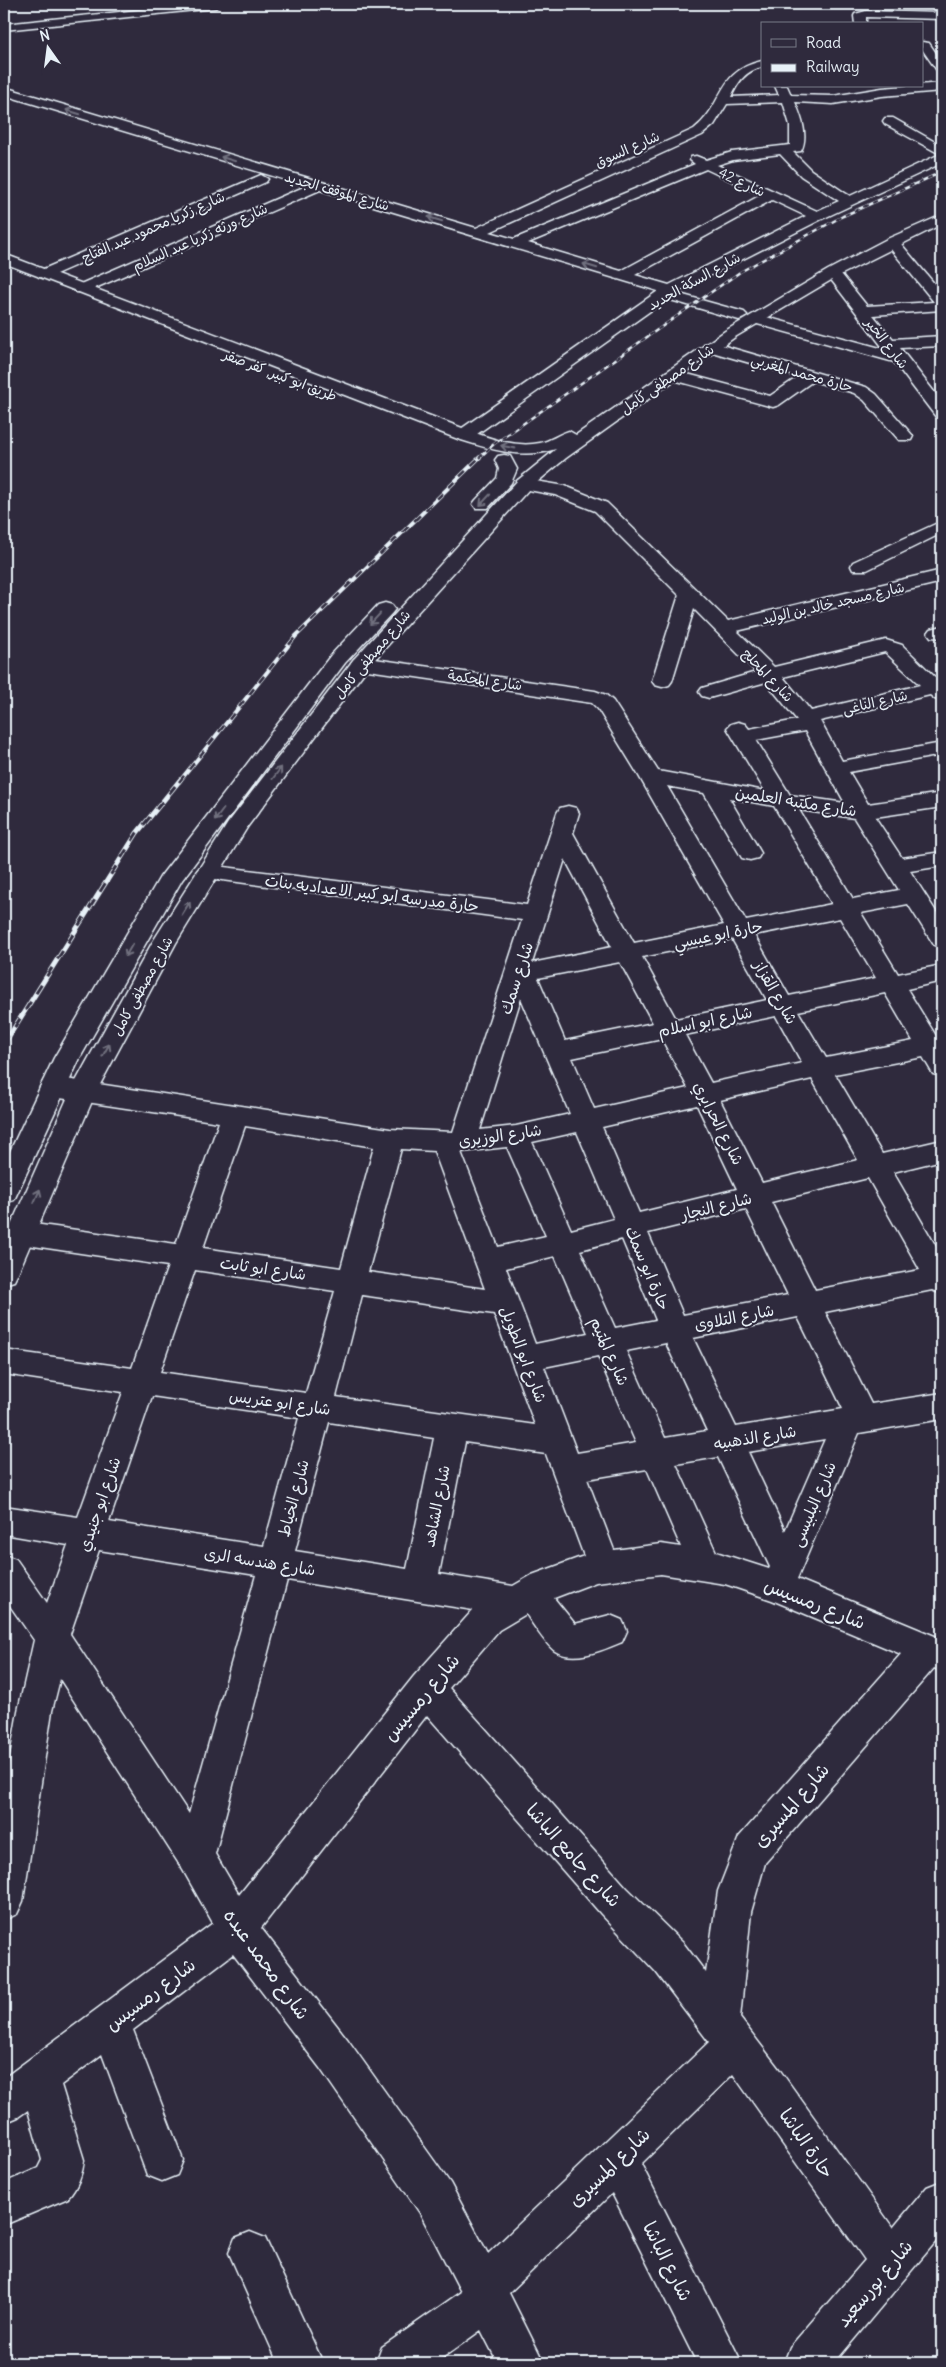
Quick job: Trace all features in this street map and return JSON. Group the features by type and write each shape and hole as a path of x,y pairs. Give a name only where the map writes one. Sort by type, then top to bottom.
{"street":[{"path":"4,27 215,5 213,4"},
{"path":"860,22 859,16 866,14 942,16"},
{"path":"924,45 942,46"},
{"path":"924,45 942,70"},
{"name":"شارع السوق","path":"478,232 667,148 698,132 710,121 734,78 744,69 761,64"},
{"path":"924,88 942,87"},
{"path":"826,88 833,100"},
{"path":"722,101 784,92 833,100 895,89 918,88"},
{"name":"شارع الموقف الجديد","path":"4,91 261,174 304,192 664,295"},
{"path":"516,243 732,156 796,148 798,139 795,120 784,92"},
{"name":"شارع الموقف الجديد","path":"4,103 243,175 261,174 319,185 622,276 664,295"},
{"path":"889,121 942,151"},
{"name":"شارع 42","path":"667,148 817,216"},
{"path":"784,150 797,167 850,200"},
{"name":"شارع السكة الحديد","path":"464,435 664,295 817,216 942,158"},
{"name":"شارع زكريا محمود عبد الفتاح","path":"44,274 261,174"},
{"name":"شارع ورثه زكريا عبد السلام","path":"81,289 319,185"},
{"path":"622,276 772,195"},
{"name":"شارع مصطفى كامل","path":"4,1273 83,1092 164,943 239,823 361,662 524,484 558,450 838,258 942,205"},
{"name":"شارع مصطفى كامل","path":"558,450 672,375 744,321 892,242 942,219"},
{"path":"892,242 942,302"},
{"name":"طريق ابو كبير, كفر صقر","path":"4,258 464,435 508,448 558,450"},
{"name":"طريق ابو كبير, كفر صقر","path":"4,268 473,451 504,460 532,461 558,450"},
{"name":"شارع الخير","path":"833,273 942,413"},
{"path":"664,295 744,321 898,358"},
{"path":"862,311 942,306"},
{"path":"744,321 769,339"},
{"path":"888,344 942,341"},
{"name":"حارة محمد المغربي","path":"711,347 854,388 866,394 905,436"},
{"path":"672,375 773,402 811,375"},
{"path":"918,381 934,380"},
{"name":"شارع مصطفى كامل","path":"4,1192 67,1058 172,877 338,659 504,479 508,469 504,460"},
{"name":"شارع المحلج","path":"524,484 559,490 601,507 770,674 809,721 861,812 914,895 940,931"},
{"path":"860,566 942,526"},
{"name":"شارع مسجد خالد بن الوليد","path":"724,628 942,576"},
{"path":"662,681 689,593"},
{"path":"708,692 770,674 886,646 895,648 940,690"},
{"name":"شارع المحكمة","path":"361,662 588,695 599,699 606,705"},
{"name":"شارع الناغى","path":"782,801 740,732 809,721 940,690"},
{"name":"شارع القزاز","path":"606,705 650,776 784,1005 941,1279"},
{"path":"837,768 942,749"},
{"name":"شارع مكتبه العلمين","path":"650,776 782,801 861,812 942,800"},
{"path":"712,788 750,853"},
{"path":"782,801 892,983 938,1052"},
{"name":"شارع سمك","path":"453,1142 521,969 536,914 565,823"},
{"name":"شارع الحرايري","path":"565,823 627,952 704,1094 756,1196 808,1303 856,1421"},
{"path":"896,866 942,859"},
{"name":"حارة مدرسه ابو كبير الاعداديه بنات","path":"208,872 536,914"},
{"name":"حارة ابو عيسي","path":"521,969 627,952 914,895"},
{"name":"حارة ابو سمك","path":"521,969 674,1329 727,1442 782,1577"},
{"name":"شارع ابو اسلام","path":"557,1052 942,973"},
{"name":"شارع الوزيرى","path":"53,1087 390,1139 453,1142 516,1136 820,1068 938,1052"},
{"name":"شارع ابو جنيدي","path":"4,1901 15,1762 37,1702 52,1637 235,1116"},
{"name":"شارع المتيم","path":"516,1136 705,1566"},
{"name":"شارع الخياط","path":"196,1857 390,1139"},
{"name":"شارع ابو الطويل","path":"453,1142 489,1261 604,1566"},
{"name":"شارع النجار","path":"489,1261 942,1150"},
{"name":"شارع ابو ثابت","path":"20,1233 505,1304"},
{"name":"شارع التلاوى","path":"525,1358 941,1279"},
{"name":"شارع ابو عتريس","path":"4,1362 452,1426 562,1455"},
{"name":"شارع الذهبيه","path":"562,1455 655,1454 942,1406"},
{"name":"شارع البلبيسى","path":"782,1577 856,1421"},
{"name":"شارع الشاهد","path":"420,1586 452,1426"},
{"name":"شارع هندسه الرى","path":"4,1520 420,1586 524,1598"},
{"name":"شارع رمسيس","path":"4,2103 237,1928 426,1688 487,1619 544,1586 604,1566 661,1559 782,1577 935,1652"},
{"name":"شارع محمد عبده","path":"4,1570 52,1637 196,1857 237,1928 334,2054 434,2198 522,2363"},
{"path":"524,1598 566,1639 576,1640 610,1631"},
{"name":"شارع المسيرى","path":"398,2363 485,2294 617,2160 728,2034 735,1892 742,1870 752,1850 935,1652"},
{"name":"شارع جامع الباشا","path":"426,1688 614,1901 670,1958 728,2034"},
{"path":"111,2024 162,2160"},
{"name":"حارة الباشا","path":"728,2034 892,2263"},
{"path":"4,2204 53,2183 63,2169 63,2160 39,2078"},
{"name":"شارع الباشا","path":"617,2160 720,2363"},
{"name":"شارع بورسعيد","path":"812,2361 942,2202"},
{"path":"250,2253 301,2363"}],"railway":[{"path":"479,458 494,444 740,272 843,216 942,172"},
{"path":"179,782 296,636 480,457"},
{"path":"4,1044 137,833 180,780"}]}
